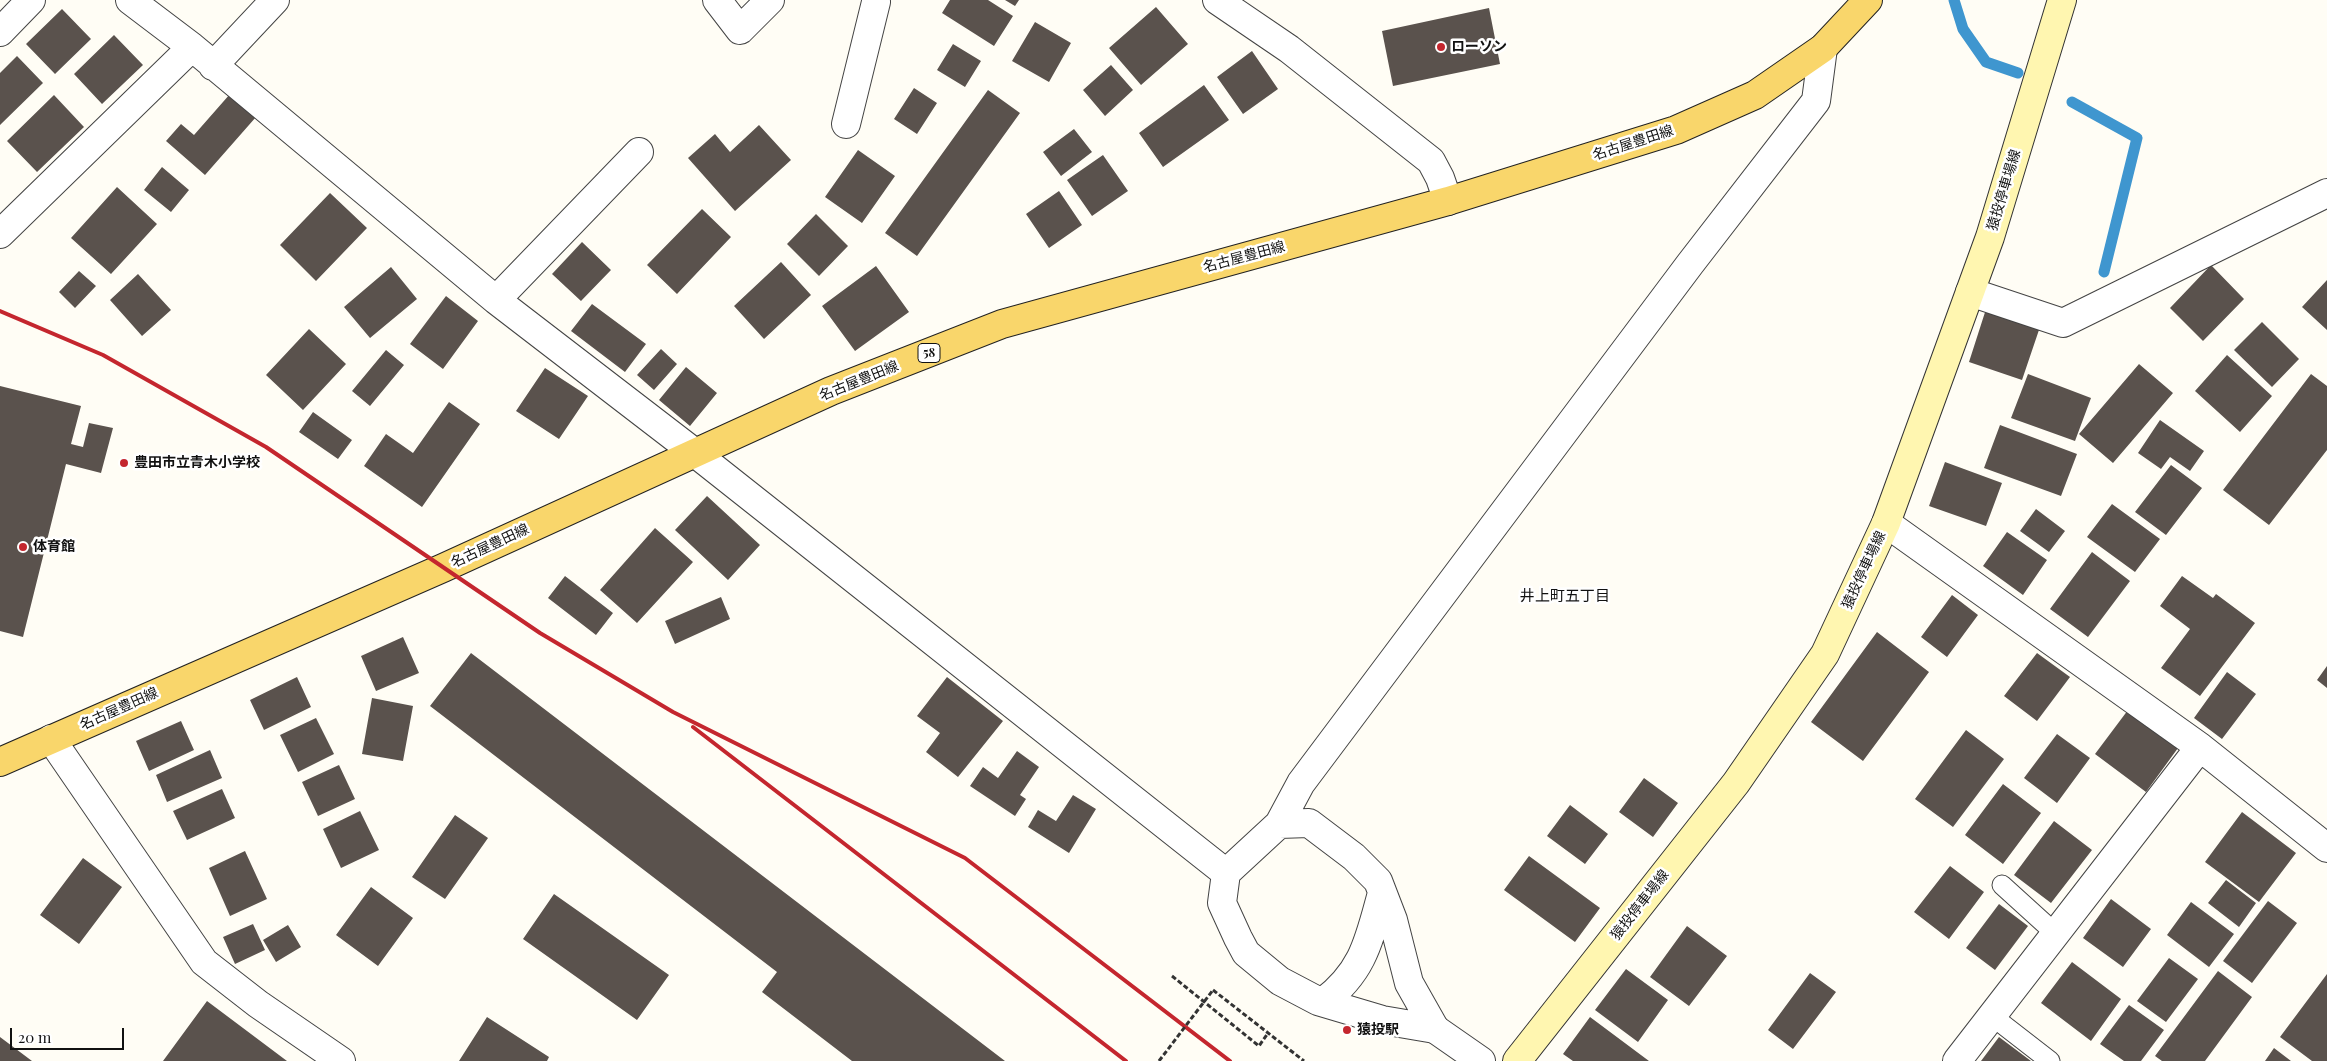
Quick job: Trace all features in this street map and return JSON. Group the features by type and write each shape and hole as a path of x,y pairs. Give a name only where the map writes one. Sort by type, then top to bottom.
{"main road":[{"name":"名古屋豊田線","path":"0,762 452,564 831,391 1002,324 1448,201 1676,130 1755,95 1823,48 1868,0"},
{"name":"猿投停車場線","path":"1517,1061 1741,775 1825,654 1886,523 1990,237 2062,0"}],"street":[{"path":"0,32 31,0"},
{"path":"130,0 192,47 496,300 695,452 1226,873"},
{"path":"213,66 275,0"},
{"path":"717,0 740,30 770,0"},
{"path":"1217,0 1289,49 1431,160 1448,201"},
{"path":"846,124 876,1"},
{"path":"0,234 192,47"},
{"path":"1435,1029 1382,1020 1322,1002 1280,981 1246,953 1222,903 1226,873 1279,824 1301,784 1678,280 1816,101 1823,48"},
{"path":"496,300 639,152"},
{"path":"1970,292 2063,323 2327,193"},
{"path":"1886,523 2200,747 2327,848"},
{"path":"51,739 204,962 258,1004 341,1061"},
{"path":"1957,1061 2200,747"},
{"path":"1279,824 1309,823 1360,863 1378,881 1393,920 1409,984 1435,1029 1481,1061"},
{"path":"1322,1002 1341,988 1367,949 1382,893"}],"lane":[{"path":"2002,885 2056,934"},
{"path":"1992,1016 2050,1061"}],"path":[{"path":"1172,976 1259,1046 1268,1033"},
{"path":"1159,1061 1213,990 1304,1061"}],"building":[{"path":"950,0 988,0 1013,16 994,46 942,13"},
{"path":"1005,0 1019,0 1015,6"},
{"path":"1156,7 1188,44 1141,85 1109,48"},
{"name":"ローソン","path":"1489,8 1500,64 1393,86 1382,31"},
{"path":"62,9 91,39 55,74 26,44"},
{"path":"1035,22 1071,43 1049,82 1012,61"},
{"path":"114,35 143,65 102,104 74,74"},
{"path":"953,44 981,61 965,87 937,70"},
{"path":"1252,51 1278,89 1243,114 1217,77"},
{"path":"17,56 43,83 0,125 0,73"},
{"path":"1111,65 1133,90 1105,116 1083,90"},
{"path":"1204,85 1229,120 1163,167 1139,133"},
{"path":"914,88 937,103 917,134 894,119"},
{"path":"988,90 1020,113 917,256 885,233"},
{"path":"230,94 256,117 205,175 166,141 181,124 194,135"},
{"path":"54,95 84,127 37,172 7,141"},
{"path":"759,125 791,160 735,211 688,158 715,134 730,152"},
{"path":"1074,129 1092,152 1061,176 1043,152"},
{"path":"858,150 895,176 862,223 825,197"},
{"path":"1103,155 1128,191 1092,216 1067,180"},
{"path":"162,167 189,190 171,212 144,190"},
{"path":"117,187 157,224 111,274 71,238"},
{"path":"1059,191 1082,225 1049,248 1026,214"},
{"path":"330,193 367,228 316,281 280,245"},
{"path":"702,209 731,237 677,294 647,265"},
{"path":"816,214 848,246 819,276 787,244"},
{"path":"582,242 611,270 581,301 552,274"},
{"path":"781,262 811,295 764,339 734,306"},
{"path":"2211,265 2244,299 2203,341 2170,308"},
{"path":"876,266 909,312 855,351 822,306"},
{"path":"391,267 417,299 370,338 344,307"},
{"path":"79,271 96,286 75,308 59,292"},
{"path":"138,274 171,310 142,336 110,300"},
{"path":"2327,280 2327,330 2302,307"},
{"path":"446,296 478,321 443,369 410,344"},
{"path":"592,304 646,344 625,372 571,331"},
{"path":"1987,306 2041,324 2022,380 1969,362"},
{"path":"2262,322 2299,359 2272,387 2234,350"},
{"path":"309,329 346,364 303,410 266,375"},
{"path":"661,349 677,364 654,390 637,375"},
{"path":"386,350 404,365 370,406 352,391"},
{"path":"2227,355 2272,396 2240,432 2195,391"},
{"path":"2139,364 2173,393 2113,463 2079,434"},
{"path":"686,367 717,393 690,426 659,400"},
{"path":"545,368 588,396 559,439 516,411"},
{"path":"2028,374 2091,398 2075,441 2011,418"},
{"path":"2311,374 2327,386 2327,450 2269,525 2223,490"},
{"name":"体育館","path":"0,386 81,406 71,444 83,447 89,423 113,428 101,473 66,464 23,637 0,631"},
{"path":"449,402 480,424 422,507 364,466 386,434 413,453"},
{"path":"313,412 352,440 338,459 299,432"},
{"path":"2160,420 2204,451 2190,471 2170,457 2161,469 2138,453"},
{"path":"2000,425 2077,454 2061,496 1984,468"},
{"path":"1945,462 2002,483 1986,526 1929,506"},
{"path":"2171,465 2202,488 2166,535 2135,512"},
{"path":"707,496 760,545 728,580 675,530"},
{"path":"2112,504 2160,539 2135,572 2087,537"},
{"path":"2036,509 2065,531 2049,552 2020,531"},
{"path":"655,528 693,562 637,623 600,590"},
{"path":"2007,532 2047,560 2023,595 1983,566"},
{"path":"2092,552 2130,581 2088,637 2050,609"},
{"path":"565,576 613,613 596,635 548,598"},
{"path":"2182,576 2213,598 2216,594 2255,623 2200,696 2161,668 2190,629 2160,606"},
{"path":"1952,595 1978,615 1947,657 1921,637"},
{"path":"721,597 730,619 675,644 665,621"},
{"path":"1877,632 1929,672 1863,761 1811,722"},
{"path":"403,637 419,673 376,691 361,656"},
{"path":"471,653 1005,1061 852,1061 762,992 777,972 430,706"},
{"path":"2037,653 2070,677 2037,721 2004,696"},
{"path":"2327,666 2327,688 2317,680"},
{"path":"2227,672 2256,694 2222,739 2194,718"},
{"path":"297,677 311,707 264,730 250,700"},
{"path":"947,677 1003,721 958,777 926,752 940,733 917,716"},
{"path":"372,698 413,706 403,761 362,754"},
{"path":"2128,710 2178,748 2146,792 2095,754"},
{"path":"316,718 334,754 298,772 280,735"},
{"path":"181,721 194,750 149,771 136,741"},
{"path":"1966,730 2004,759 1953,827 1915,799"},
{"path":"2057,734 2090,758 2057,803 2024,778"},
{"path":"210,750 222,778 167,802 156,775"},
{"path":"1017,751 1039,767 1020,795 1026,799 1015,816 970,786 983,767 998,778"},
{"path":"339,765 355,799 318,816 302,782"},
{"path":"1644,778 1678,803 1653,837 1619,812"},
{"path":"2003,784 2041,813 2003,864 1965,835"},
{"path":"222,789 235,818 187,840 173,811"},
{"path":"1073,795 1096,809 1069,853 1028,827 1038,810 1056,821"},
{"path":"1570,805 1608,834 1585,864 1547,836"},
{"path":"360,811 379,850 341,868 323,829"},
{"path":"2242,812 2296,853 2259,902 2205,862"},
{"path":"455,815 488,838 445,899 412,877"},
{"path":"2054,821 2092,850 2051,903 2014,875"},
{"path":"245,851 267,899 230,916 209,868"},
{"path":"1529,856 1600,908 1575,942 1504,890"},
{"path":"83,858 122,887 79,944 40,915"},
{"path":"1950,866 1984,892 1949,939 1914,912"},
{"path":"2226,880 2256,903 2239,927 2208,903"},
{"path":"371,887 413,918 378,966 336,935"},
{"path":"554,894 669,975 637,1020 523,939"},
{"path":"2111,899 2151,929 2123,967 2083,938"},
{"path":"2268,901 2297,923 2252,983 2223,961"},
{"path":"2191,902 2234,934 2209,967 2167,935"},
{"path":"1999,904 2028,926 1995,970 1966,948"},
{"path":"253,924 265,950 235,964 223,937"},
{"path":"288,925 301,947 276,962 263,940"},
{"path":"1687,926 1727,956 1689,1006 1650,977"},
{"path":"2169,958 2198,979 2166,1022 2137,1001"},
{"path":"2072,962 2121,999 2091,1041 2041,1003"},
{"path":"1626,969 1668,1000 1638,1042 1595,1010"},
{"path":"2218,971 2252,997 2205,1061 2162,1061 2155,1056"},
{"path":"1810,973 1836,992 1793,1049 1768,1030"},
{"path":"2327,974 2327,1061 2312,1061 2280,1037"},
{"path":"207,1001 287,1061 163,1061"},
{"path":"2129,1005 2164,1030 2141,1061 2124,1061 2100,1044"},
{"path":"487,1017 549,1057 547,1061 459,1061"},
{"path":"1590,1017 1649,1061 1573,1061 1563,1054"},
{"path":"0,1037 32,1061 0,1061"},
{"path":"1999,1037 2031,1061 1981,1061"},
{"path":"2274,1048 2291,1061 2265,1061"}],"waterway":[{"path":"1954,0 1963,29 1986,62 2018,73"},
{"path":"2072,102 2137,138 2104,272"}],"railway":[{"path":"0,311 103,355 266,447 540,633 673,712 965,858 1230,1061"},
{"path":"693,727 1126,1061"}],"place":[{"name":"ローソン","path":"1441,47"},
{"name":"豊田市立青木小学校","path":"124,463"},
{"name":"体育館","path":"23,547"},
{"name":"猿投駅","path":"1347,1030"}],"district":[{"name":"井上町五丁目","path":"1565,596"}]}
